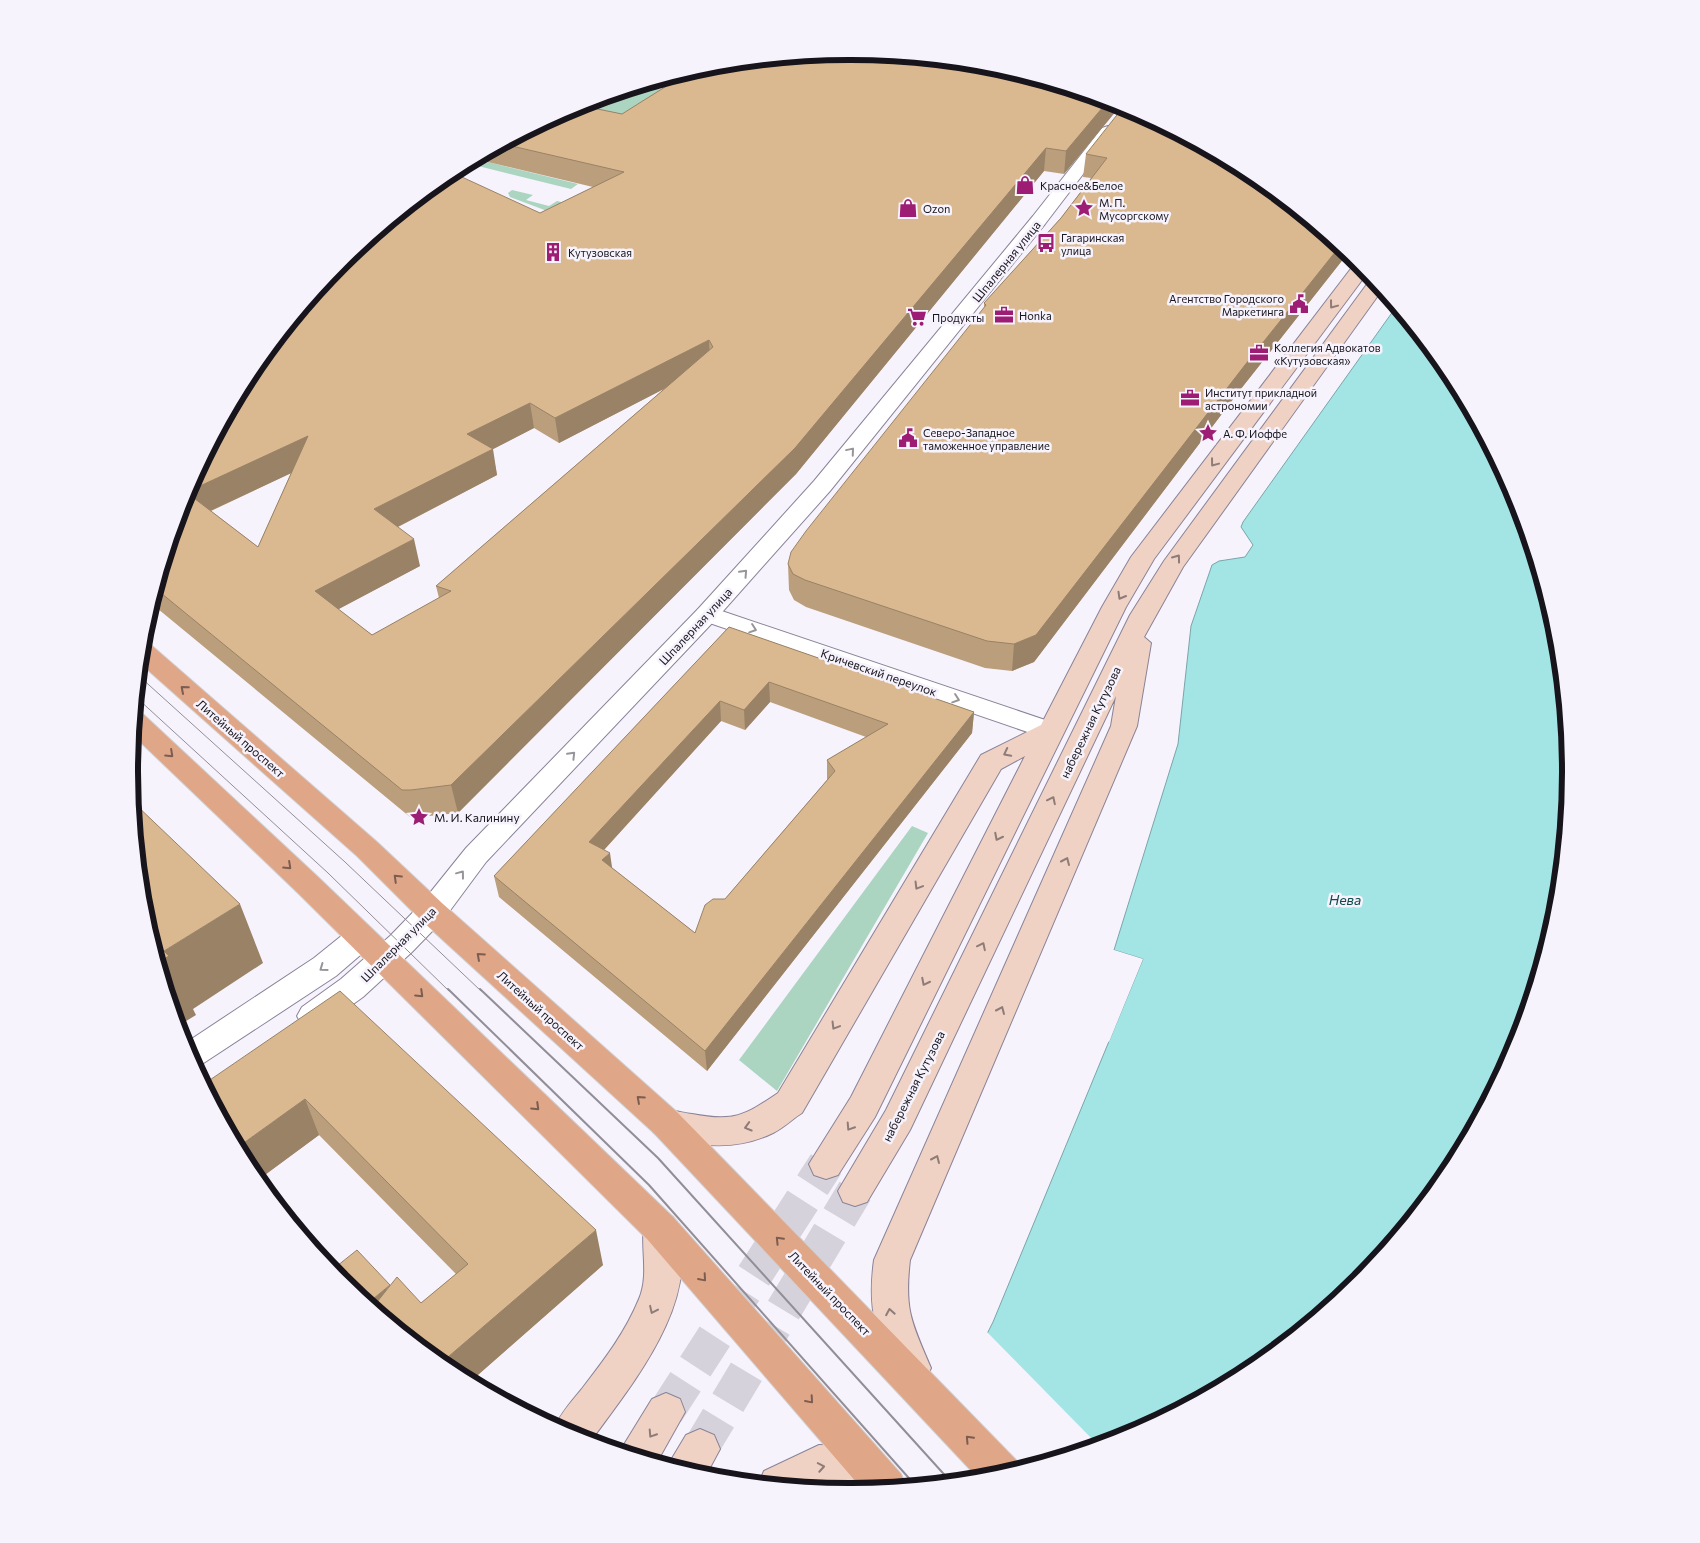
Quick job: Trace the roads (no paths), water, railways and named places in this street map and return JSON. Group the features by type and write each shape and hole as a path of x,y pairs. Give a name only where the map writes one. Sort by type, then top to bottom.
{"main road":[{"path":"826,1164 863,1107 1114,607 1144,557 1358,273"},
{"name":"набережная Кутузова","path":"855,1191 898,1120 1142,615 1172,566 1373,289"},
{"path":"922,1388 894,1335 887,1293 892,1260 1124,726 1142,615"},
{"name":"Литейный проспект","path":"148,657 367,849 432,912 666,1123 922,1388 996,1467"},
{"path":"140,725 660,1228 877,1477"},
{"path":"666,1123 707,1133 736,1130 761,1123 790,1103 991,762 1051,731"},
{"path":"576,1428 622,1367 645,1328 659,1297 664,1263 660,1228"},
{"path":"641,1451 666,1412"},
{"path":"789,1480 819,1465 877,1477"}],"street":[{"name":"Шпалерная улица","path":"293,1030 352,988 385,960 432,912 476,855 707,614 822,486 1039,220 1117,120"},
{"name":"Кричевский переулок","path":"707,614 1051,731"},
{"path":"197,1052 325,967 361,937"}],"water":[{"name":"Нева","path":"1393,312 1442,376 1488,457 1524,543 1548,633 1560,725 1562,772 1560,818 1548,910 1524,1000 1488,1086 1442,1167 1385,1241 1353,1275 1283,1336 1206,1388 1165,1410 1079,1445 1034,1459 970,1472 924,1459 993,1322 1143,959 1114,950 1178,744 1191,626 1212,565 1219,561 1245,557 1253,545 1241,527"}],"tunnel":[{"path":"666,1412 826,1164"},
{"path":"700,1449 855,1191"}],"tram line":[{"path":"145,681 345,862 481,991"},
{"path":"142,703 328,873 449,991"},
{"path":"448,989 649,1185 910,1480"},
{"path":"480,989 658,1158 946,1476"}],"place":[{"name":"Красное&Белое","path":"1025,185"},
{"name":"Ozon","path":"908,208"},
{"name":"М. П. Мусоргскому","path":"1084,208"},
{"name":"Гагаринская улица","path":"1046,243"},
{"name":"Кутузовская","path":"553,252"},
{"name":"Агентство Городского Маркетинга","path":"1299,304"},
{"name":"Honka","path":"1004,315"},
{"name":"Продукты","path":"917,317"},
{"name":"Коллегия Адвокатов «Кутузовская»","path":"1259,353"},
{"name":"Институт прикладной астрономии","path":"1190,398"},
{"name":"А. Ф. Иоффе","path":"1208,433"},
{"name":"Северо-Западное таможенное управление","path":"908,438"},
{"name":"М. И. Калинину","path":"419,817"}]}
